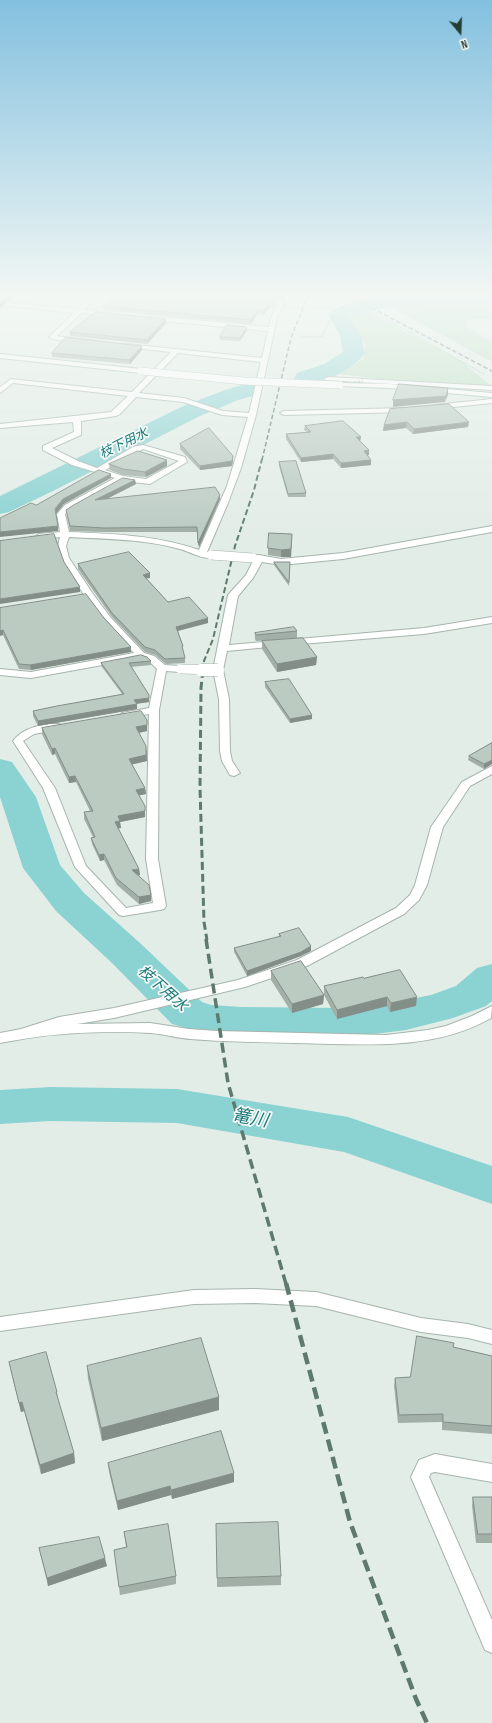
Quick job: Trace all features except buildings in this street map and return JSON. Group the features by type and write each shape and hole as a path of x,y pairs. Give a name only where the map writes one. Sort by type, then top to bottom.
{"street":[{"path":"0,426 77,420 113,414 117,412 153,375"},
{"path":"186,375 244,381 388,386 492,395"},
{"path":"207,554 212,535 236,475 261,375"},
{"path":"328,379 492,388"},
{"path":"0,391 11,381 184,400 208,409 239,415 252,415"},
{"path":"429,407 464,405 492,401"},
{"path":"284,413 416,409"},
{"path":"77,420 78,432 46,448 75,463 94,470 122,478 147,482 183,462 182,459 143,447 94,470"},
{"path":"122,478 68,506 61,514 65,534 62,546 65,558 85,596 141,654 151,658 162,668 218,670"},
{"path":"29,539 65,534 138,538 207,554 256,558 281,562 343,556 492,529"},
{"path":"234,773 227,761 224,751 224,698 218,670 232,595 250,576 256,558"},
{"path":"223,649 311,640 424,632 492,620"},
{"path":"0,672 31,675 141,654"},
{"path":"68,725 28,732 23,734 18,741 49,788 81,868 123,912 160,906 152,860 154,710 162,668"},
{"path":"115,717 154,710"},
{"path":"0,1038 25,1033 59,1022 114,1012 240,984 302,963 400,911 415,898 421,885 437,827 466,784 492,769"},
{"path":"25,1033 146,1028 187,1034 240,1037 360,1040 400,1039 430,1035 459,1027 488,1015 492,1011"},
{"path":"0,1324 133,1304 194,1297 255,1296 316,1299 421,1325 468,1331 492,1337"},
{"path":"492,1473 435,1463 425,1466 420,1477 492,1643"}],"green space":[{"path":"349,375 479,375 492,387 378,379"}],"waterway":[{"name":"枝下用水","path":"305,378 314,375"},
{"name":"枝下用水","path":"0,506 80,468 189,412 251,389"},
{"name":"枝下用水","path":"0,769 18,797 42,868 70,902 126,953 187,1013 210,1020 242,1022 343,1023 406,1015 438,1008 471,996 492,978"},
{"name":"篭川","path":"0,1107 51,1104 177,1106 348,1135 492,1185"}],"railway":[{"path":"262,460 282,375"},
{"path":"203,671 204,661 213,639 235,546 254,490 262,459"},
{"path":"203,670 201,688 200,788 204,922 207,940"},
{"path":"206,939 228,1083 286,1284"},
{"path":"286,1283 350,1522 416,1699 427,1723"}]}
